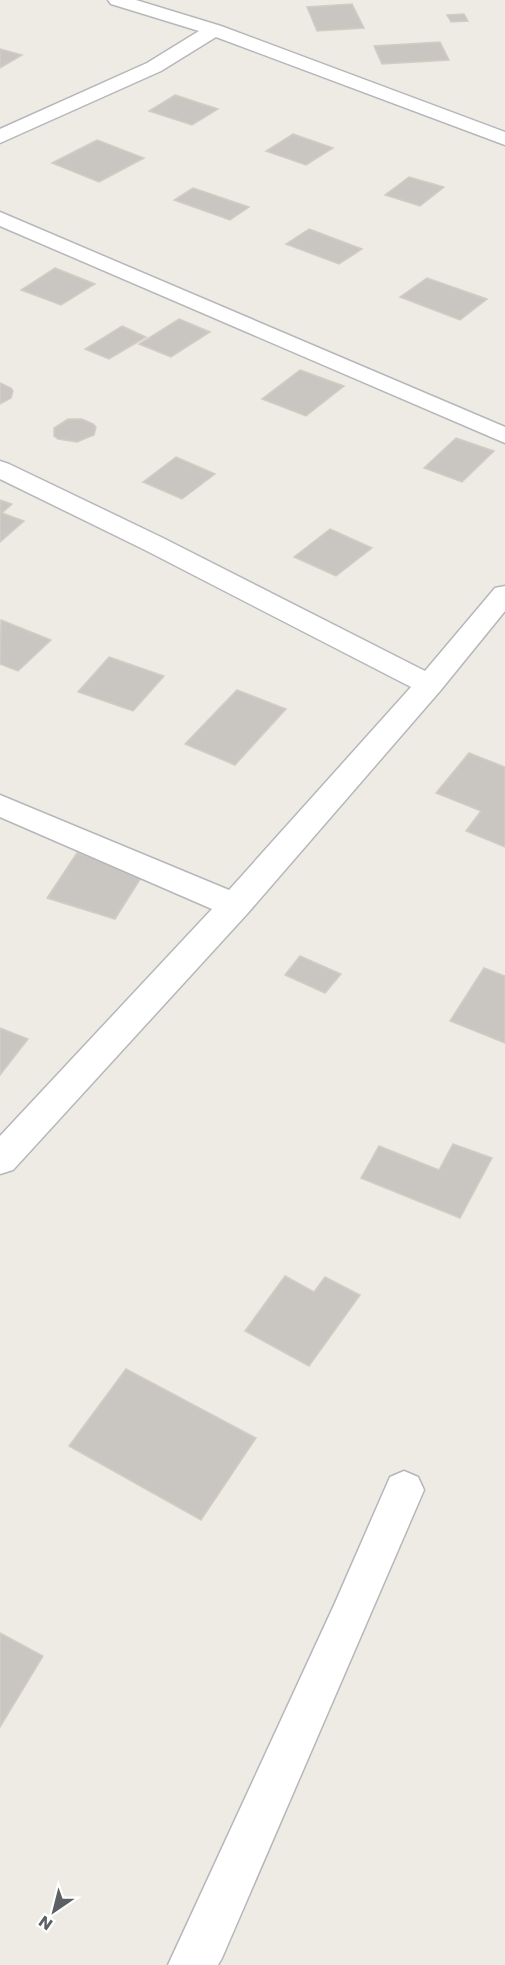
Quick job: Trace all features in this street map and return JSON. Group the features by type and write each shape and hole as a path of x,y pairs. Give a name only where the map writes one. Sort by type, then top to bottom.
{"street":[{"path":"117,0 214,30 505,139"},
{"path":"0,137 154,67 214,30"},
{"path":"0,218 505,436"},
{"path":"0,469 154,543 430,685"},
{"path":"0,1160 236,906 430,685 505,594"},
{"path":"0,805 236,906"},
{"path":"192,1965 205,1941 340,1639 404,1490"}],"building":[{"path":"352,4 364,28 317,31 307,7"},
{"path":"464,14 468,21 451,22 447,15"},
{"path":"440,42 449,60 382,64 374,46"},
{"path":"0,49 22,55 0,68"},
{"path":"175,95 218,109 192,125 149,111"},
{"path":"293,134 333,148 306,165 266,151"},
{"path":"97,140 144,158 99,182 52,163"},
{"path":"409,177 444,187 420,206 385,195"},
{"path":"193,188 249,207 230,220 174,200"},
{"path":"309,229 362,249 339,264 286,244"},
{"path":"55,268 95,284 61,305 21,290"},
{"path":"427,278 487,299 460,320 400,297"},
{"path":"179,319 210,332 171,357 139,344"},
{"path":"122,326 146,337 109,359 85,349"},
{"path":"300,370 344,386 306,416 262,399"},
{"path":"0,383 13,391 11,398 0,404"},
{"path":"68,419 82,419 93,424 96,427 94,435 77,442 58,439 54,436 54,428"},
{"path":"456,438 494,451 462,482 424,468"},
{"path":"176,457 215,474 182,499 143,482"},
{"path":"0,500 12,504 2,513 24,521 0,542"},
{"path":"330,529 372,548 336,576 294,557"},
{"path":"1,620 51,640 18,671 0,664"},
{"path":"109,657 164,676 133,711 78,692"},
{"path":"237,690 286,709 235,765 185,744"},
{"path":"469,753 505,767 505,847 466,831 481,811 436,793"},
{"path":"77,853 144,873 115,919 47,898"},
{"path":"300,956 341,974 325,993 285,975"},
{"path":"484,968 505,976 505,1043 450,1021"},
{"path":"0,1028 28,1039 0,1075"},
{"path":"453,1144 492,1158 460,1218 361,1178 379,1146 439,1170"},
{"path":"285,1276 314,1292 325,1277 360,1295 309,1366 245,1331"},
{"path":"126,1369 256,1438 201,1520 69,1446"},
{"path":"0,1633 43,1656 0,1727"}]}
